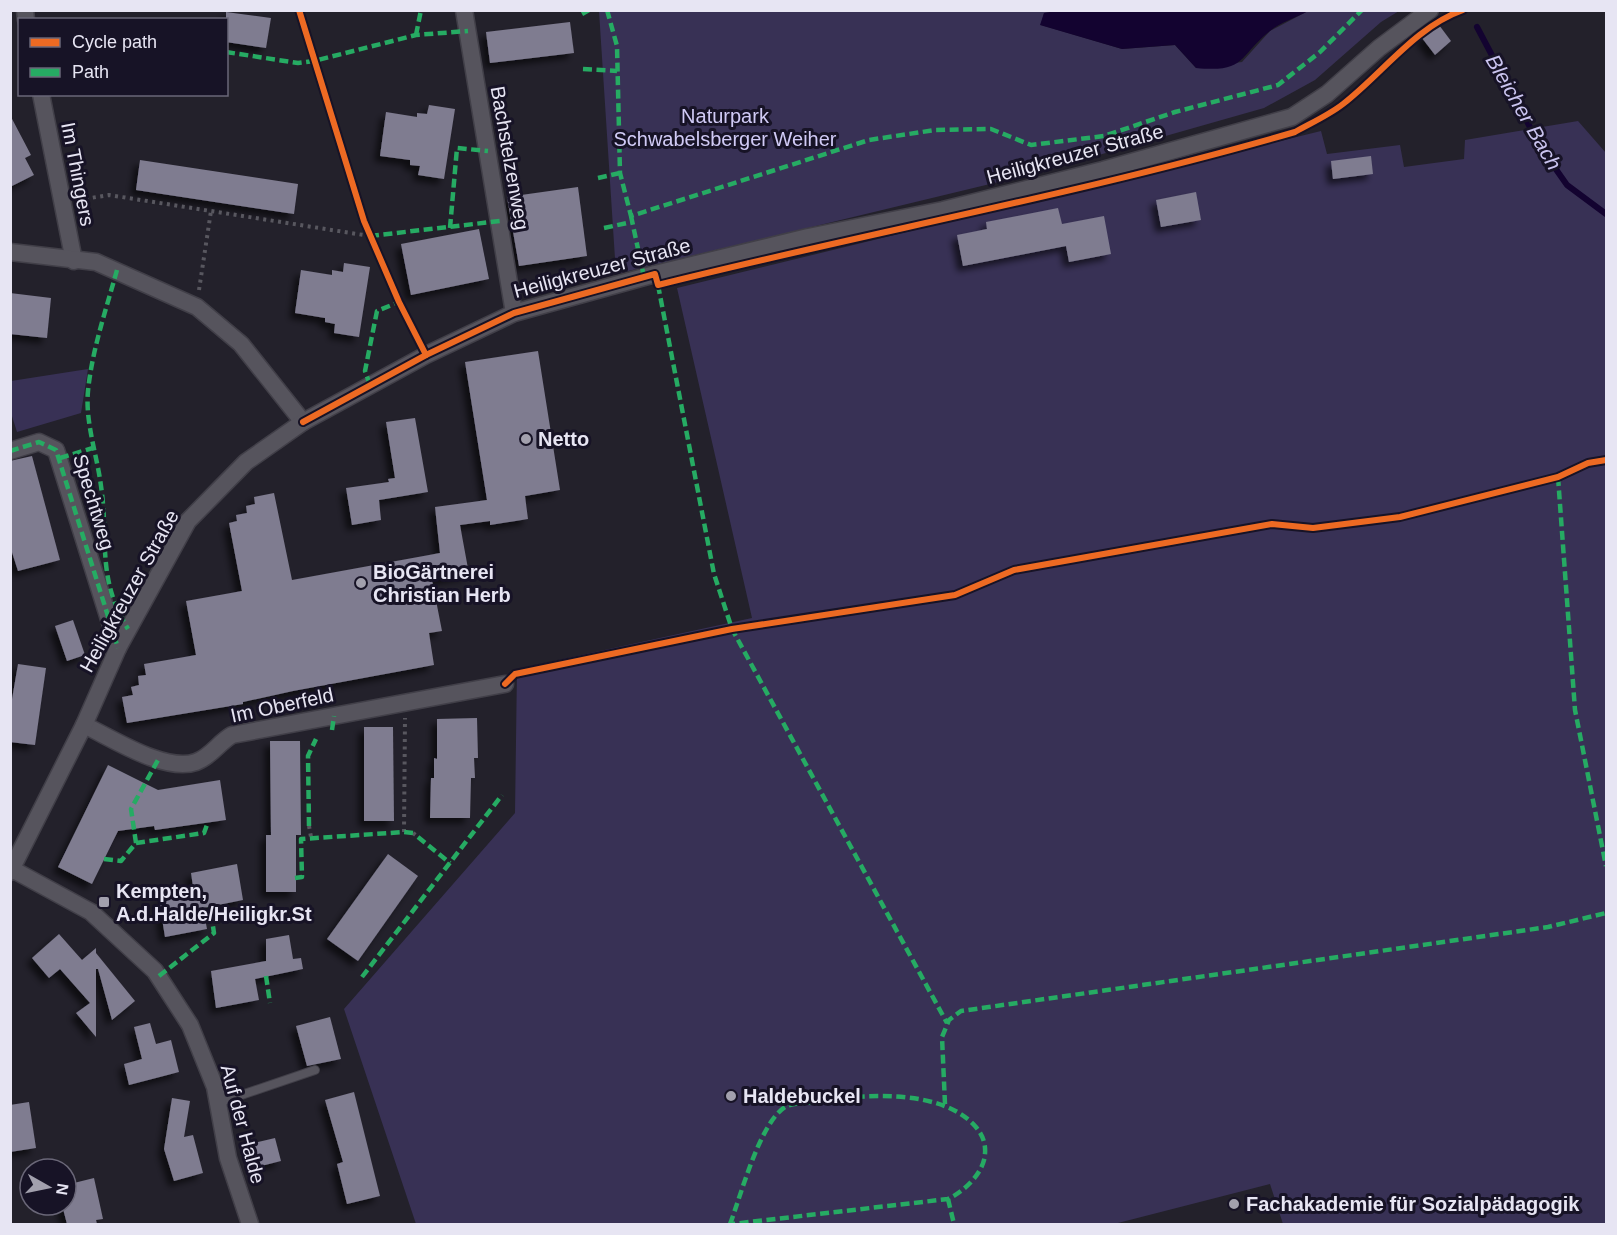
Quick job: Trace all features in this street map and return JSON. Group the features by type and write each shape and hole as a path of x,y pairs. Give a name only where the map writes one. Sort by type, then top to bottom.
{"street":[{"name":"Bachstelzenweg","path":"464,10 514,313"},
{"name":"Heiligkreuzer Straße","path":"11,869 84,725 118,648 188,521 246,462 303,422 426,355 514,313 666,271 808,237 943,210 1103,170 1292,117 1327,94 1379,48 1430,10"},
{"name":"Im Thingers","path":"41,96 74,261"},
{"path":"10,252 96,262 197,307 241,344 303,422"},
{"name":"Spechtweg","path":"10,451 39,442 56,450 118,648"},
{"name":"Im Oberfeld","path":"84,725 158,760 194,763 210,756 220,741 232,735 504,684"},
{"name":"Auf der Halde","path":"11,869 91,912 155,971 190,1025 215,1088 228,1158 250,1224"}],"lane":[{"path":"218,1103 315,1070"}],"path":[{"path":"63,202 109,195 370,236"},
{"path":"197,307 211,211"},
{"path":"404,832 405,702"},
{"path":"309,826 311,837"},
{"path":"413,833 418,837"}],"green space":[{"name":"Naturpark Schwabelsberger Weiher","path":"599,11 1062,11 1044,13 1041,25 1122,49 1175,45 1196,68 1242,62 1270,31 1308,11 1399,11 1381,22 1315,80 1264,108 1032,174 616,274"},
{"path":"1578,121 1606,153 1606,1224 1283,1224 1270,1184 1114,1224 416,1224 344,1009 515,813 517,669 752,618 677,288 1321,131 1327,154 1400,145 1404,167 1464,159 1465,140"},
{"path":"88,369 81,413 17,432 11,413 11,381"}],"shaded area":[{"path":"1062,10 1308,11 1274,28 1240,61 1225,68 1213,69 1196,68 1175,45 1122,49 1040,25 1044,13"}],"building":[{"path":"226,12 271,18 266,48 228,42 228,18 226,18"},
{"path":"570,22 574,53 490,63 486,32"},
{"path":"1439,25 1451,41 1435,55 1422,38"},
{"path":"429,105 455,109 444,179 418,175 420,166 410,165 410,160 380,156 386,112 417,117 417,113 427,114"},
{"path":"10,115 31,155 25,158 34,175 10,187"},
{"path":"1371,156 1373,174 1333,179 1331,161"},
{"path":"140,160 298,184 294,214 136,190"},
{"path":"578,187 587,256 519,266 507,197"},
{"path":"1196,192 1201,220 1161,227 1156,200"},
{"path":"1058,208 1062,224 1104,216 1111,254 1069,262 1066,246 963,266 957,235 987,229 986,222"},
{"path":"479,229 489,279 411,295 401,244"},
{"path":"344,263 370,267 359,337 334,333 335,324 325,322 325,318 295,313 301,270 332,275 332,270 343,272"},
{"path":"10,293 51,298 47,338 10,334"},
{"path":"538,351 560,490 525,496 528,519 490,525 490,521 460,525 469,574 432,580 442,631 429,633 434,665 293,691 243,702 243,704 127,723 122,697 133,695 131,687 139,685 138,676 146,675 144,664 196,655 186,601 242,591 229,523 237,521 236,515 247,513 246,506 255,504 254,497 274,493 292,580 440,553 435,507 487,500 465,362"},
{"path":"415,418 428,492 379,500 381,520 352,525 346,488 389,482 388,479 395,478 386,422"},
{"path":"32,456 60,560 18,571 10,546 10,461"},
{"path":"73,620 85,655 67,661 55,626"},
{"path":"18,664 46,668 35,745 10,742 10,711"},
{"path":"477,718 478,758 474,758 475,778 471,778 470,818 430,818 431,778 434,778 434,758 437,759 437,719"},
{"path":"364,727 393,727 394,821 364,821"},
{"path":"270,741 300,741 301,835 296,835 296,892 266,892 266,835 271,835"},
{"path":"108,765 158,790 220,780 226,820 155,830 154,826 118,831 92,884 58,867"},
{"path":"388,854 418,876 358,961 327,939"},
{"path":"237,864 243,900 203,908 207,929 165,937 159,900 194,893 191,873"},
{"path":"59,934 82,960 96,948 96,953 135,1001 112,1020 98,969 96,969 96,1037 76,1013 90,1003 60,969 49,978 32,958"},
{"path":"289,935 293,959 301,958 303,969 255,979 259,1000 216,1008 211,971 266,961 266,939"},
{"path":"330,1017 341,1059 307,1066 296,1026"},
{"path":"150,1023 156,1044 171,1040 179,1072 129,1085 124,1064 142,1059 134,1027"},
{"path":"354,1092 380,1196 347,1204 337,1164 343,1162 325,1100"},
{"path":"172,1098 190,1101 184,1137 193,1135 203,1173 174,1181 164,1149"},
{"path":"29,1102 36,1148 10,1152 10,1105"},
{"path":"275,1138 281,1161 261,1166 254,1143"},
{"path":"94,1178 103,1219 96,1220 97,1224 67,1224 65,1217 78,1217 78,1182"}],"waterway":[{"name":"Bleicher Bach","path":"1477,27 1541,148 1567,185 1606,214"}],"marked path":[{"path":"416,35 421,10"},
{"path":"582,14 589,10"},
{"path":"607,10 617,46 620,173 631,216 869,140 935,130 991,129 1031,145 1104,136 1175,112 1278,85 1320,52 1362,10"},
{"path":"228,52 298,63 416,35 468,31"},
{"path":"583,69 617,71"},
{"path":"450,228 457,148 488,151"},
{"path":"598,178 620,173"},
{"path":"631,216 644,277"},
{"path":"370,236 500,221"},
{"path":"604,228 632,222"},
{"path":"117,270 96,345 88,403 101,486 106,559 111,592 128,629"},
{"path":"658,285 714,574 732,629 947,1023"},
{"path":"370,385 365,371 377,311 399,302"},
{"path":"10,451 39,442 56,450 118,648"},
{"path":"60,458 96,447"},
{"path":"1558,477 1575,710 1606,866"},
{"path":"332,730 334,716"},
{"path":"309,826 308,756 316,739"},
{"path":"104,859 121,861 136,843 131,809 158,760"},
{"path":"362,977 502,795"},
{"path":"136,843 204,833 208,822"},
{"path":"295,878 302,877 301,839 413,833"},
{"path":"418,837 450,863"},
{"path":"159,976 214,933 210,907"},
{"path":"945,1104 942,1037 949,1020 961,1011 1548,927 1606,913"},
{"path":"266,976 270,1003"},
{"path":"730,1224 752,1160 768,1126 777,1114 790,1105 877,1096 922,1100 942,1105 960,1114 975,1126 984,1142 985,1155 979,1172 965,1188 948,1199 732,1224"},
{"path":"948,1199 954,1224"}],"cycle path":[{"path":"299,10 364,221 399,302 426,355"},
{"path":"303,422 426,355 514,313 655,274 658,285 1137,174 1295,132 1338,108 1414,39 1463,10"},
{"path":"505,684 515,674 732,629 955,595 1014,570 1272,524 1313,528 1400,517 1558,477 1588,463 1606,460"}],"place":[{"name":"Netto","path":"526,439"},
{"name":"BioGärtnerei Christian Herb","path":"361,583"},
{"name":"Kempten, A.d.Halde/Heiligkr.St","path":"104,902"},
{"name":"Haldebuckel","path":"731,1096"},
{"name":"Fachakademie für Sozialpädagogik","path":"1234,1204"}]}
